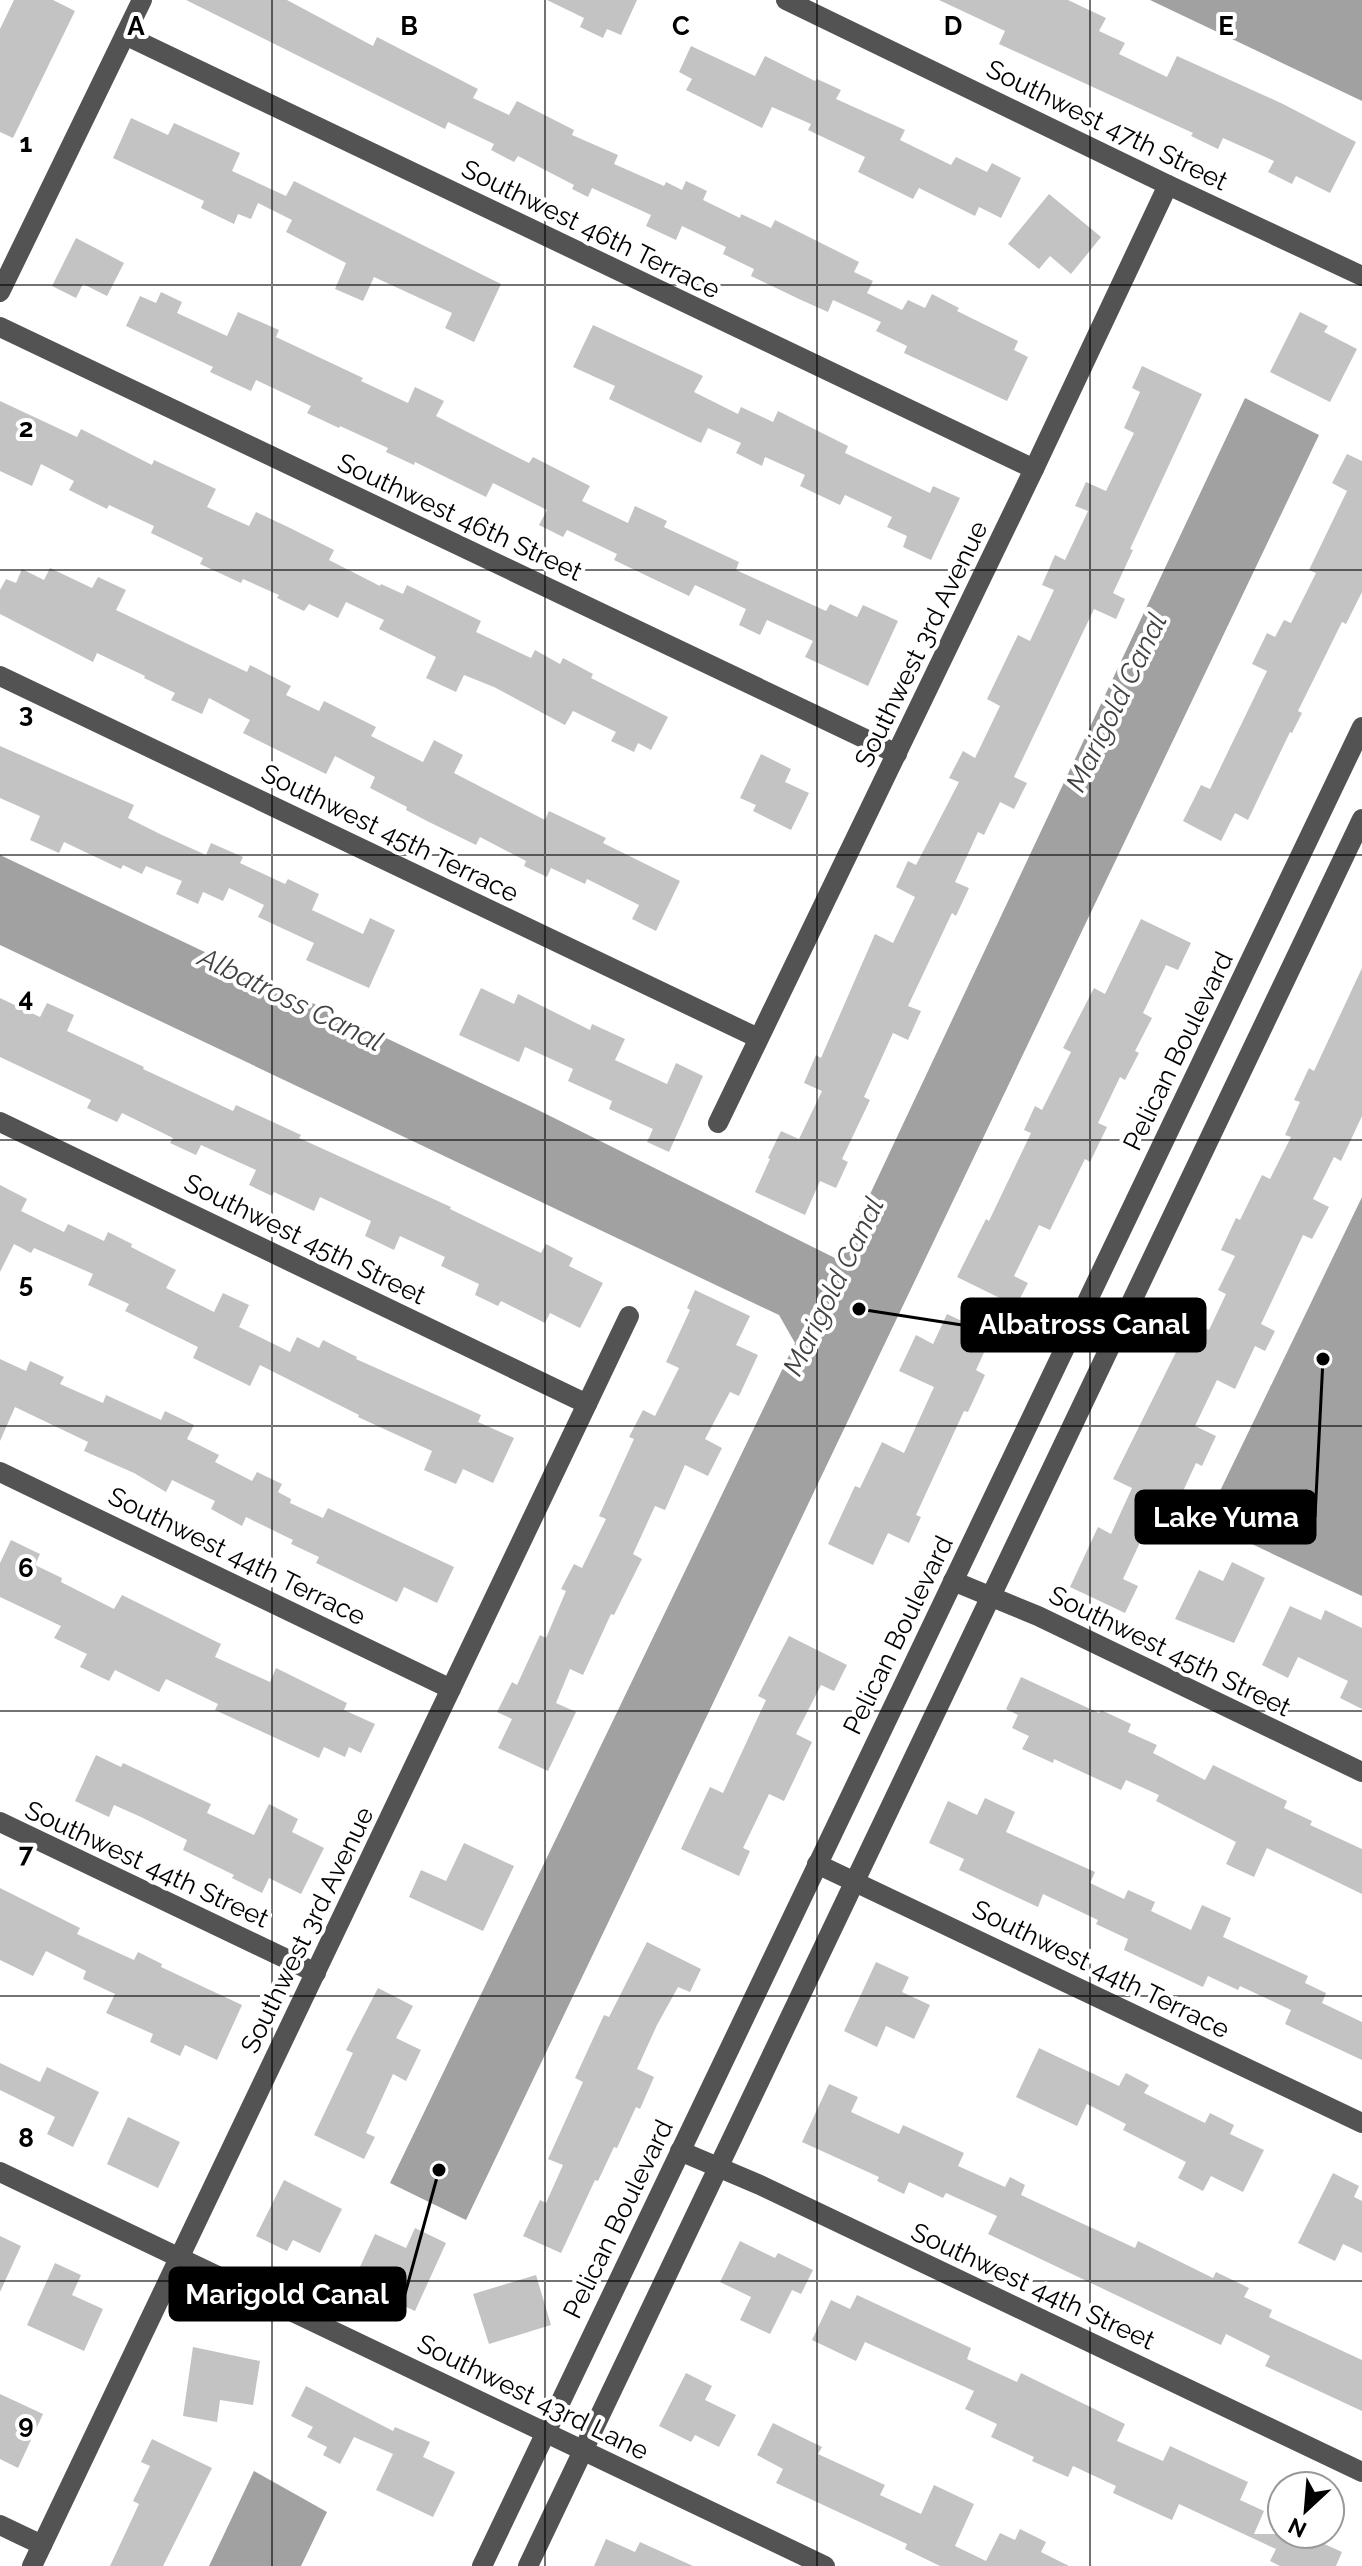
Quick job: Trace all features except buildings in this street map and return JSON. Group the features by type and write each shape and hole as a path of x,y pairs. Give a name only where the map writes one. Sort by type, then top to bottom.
{"street":[{"path":"0,292 142,0"},
{"name":"Southwest 47th Street","path":"786,0 1362,276"},
{"name":"Southwest 46th Terrace","path":"125,35 1034,469"},
{"name":"Southwest 3rd Avenue","path":"718,1123 1168,185"},
{"name":"Southwest 46th Street","path":"0,327 897,754"},
{"name":"Southwest 45th Terrace","path":"0,676 758,1038"},
{"name":"Pelican Boulevard","path":"482,2566 1362,727"},
{"path":"528,2566 1362,819"},
{"name":"Southwest 45th Street","path":"0,1122 587,1404"},
{"name":"Southwest 3rd Avenue","path":"32,2566 629,1316"},
{"name":"Southwest 44th Terrace","path":"0,1472 451,1689"},
{"name":"Southwest 45th Street","path":"953,1581 992,1596 1362,1772"},
{"name":"Southwest 44th Street","path":"0,1822 316,1973"},
{"name":"Southwest 44th Terrace","path":"817,1864 1362,2123"},
{"name":"Southwest 44th Street","path":"680,2151 1362,2472"},
{"name":"Southwest 43rd Lane","path":"0,2172 825,2566"},
{"path":"0,2525 42,2545"}],"water":[{"path":"1150,0 1362,0 1362,101"},
{"path":"1245,398 1319,435 466,2220 390,2183 795,1343 779,1315 0,945 0,855 538,1110 839,1260"},
{"path":"1362,1197 1362,1596 1205,1522"},
{"path":"254,2471 327,2512 301,2566 209,2566"}],"place":[{"name":"Albatross Canal","path":"859,1309"},
{"name":"Lake Yuma","path":"1323,1359"},
{"name":"Marigold Canal","path":"439,2170"}]}
